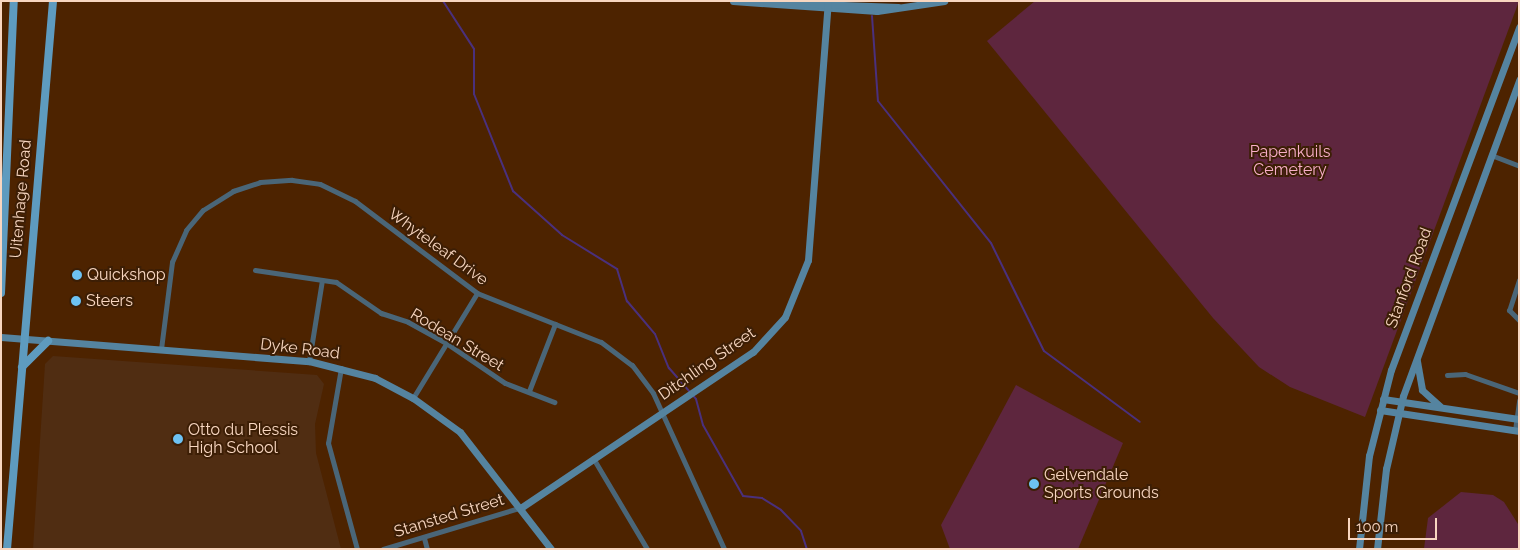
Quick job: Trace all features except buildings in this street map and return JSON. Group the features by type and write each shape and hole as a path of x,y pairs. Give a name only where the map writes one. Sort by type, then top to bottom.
{"main road":[{"name":"Uitenhage Road","path":"1,293 14,1"},
{"name":"Uitenhage Road","path":"7,549 22,339 53,1"},
{"path":"20,371 34,351 48,341"}],"street":[{"path":"733,1 781,5 828,4 901,8 944,1"},
{"name":"Ditchling Street","path":"522,507 764,341 785,317 799,291 808,260 828,4"},
{"name":"Stanford Road","path":"1359,549 1367,470 1382,399 1519,27"},
{"name":"Stanford Road","path":"1377,549 1386,469 1401,403 1418,349 1519,80"},
{"path":"1491,155 1519,166"},
{"name":"Whyteleaf Drive","path":"161,349 168,277 186,230 216,200 260,182 308,182 345,195 477,293 601,342 622,356 640,374 662,412 724,549"},
{"name":"Rodean Street","path":"255,270 322,280 343,286 381,314 408,322 446,344 505,383 554,402"},
{"path":"309,361 322,280"},
{"path":"1519,280 1509,310 1519,320"},
{"path":"413,398 477,293"},
{"path":"529,391 555,324"},
{"name":"Dyke Road","path":"1,337 309,361 341,367 413,398 474,446 522,507 551,549"},
{"path":"1418,349 1419,385 1442,407"},
{"path":"341,367 328,443 357,549"},
{"path":"1447,375 1465,374 1519,393"},
{"path":"1382,399 1518,419"},
{"path":"1380,410 1517,430 1519,400"},
{"path":"593,458 647,549"},
{"name":"Stansted Street","path":"383,549 522,507"},
{"path":"424,538 427,549"}],"shaded area":[{"name":"Otto du Plessis High School","path":"53,356 317,375 324,384 315,424 316,453 341,549 33,549 45,364"}],"green space":[{"name":"Papenkuils Cemetery","path":"1035,1 1519,1 1365,417 1290,387 1259,367 1213,318 987,41"},
{"name":"Gelvendale Sports Grounds","path":"1016,385 1123,443 1078,549 950,549 941,525"},
{"path":"1461,492 1493,495 1504,502 1518,524 1519,549 1424,549 1428,518"}],"waterway":[{"path":"443,1 474,49 474,94 513,191 562,235 617,269 627,301 655,334 669,368 696,399 703,425 743,496 762,498 781,510 801,531 807,549"},
{"path":"872,16 878,101 991,243 1044,351 1140,422"}],"place":[{"name":"Quickshop","path":"77,275"},
{"name":"Steers","path":"76,301"},
{"name":"Otto du Plessis High School","path":"178,439"},
{"name":"Gelvendale Sports Grounds","path":"1034,484"}]}
